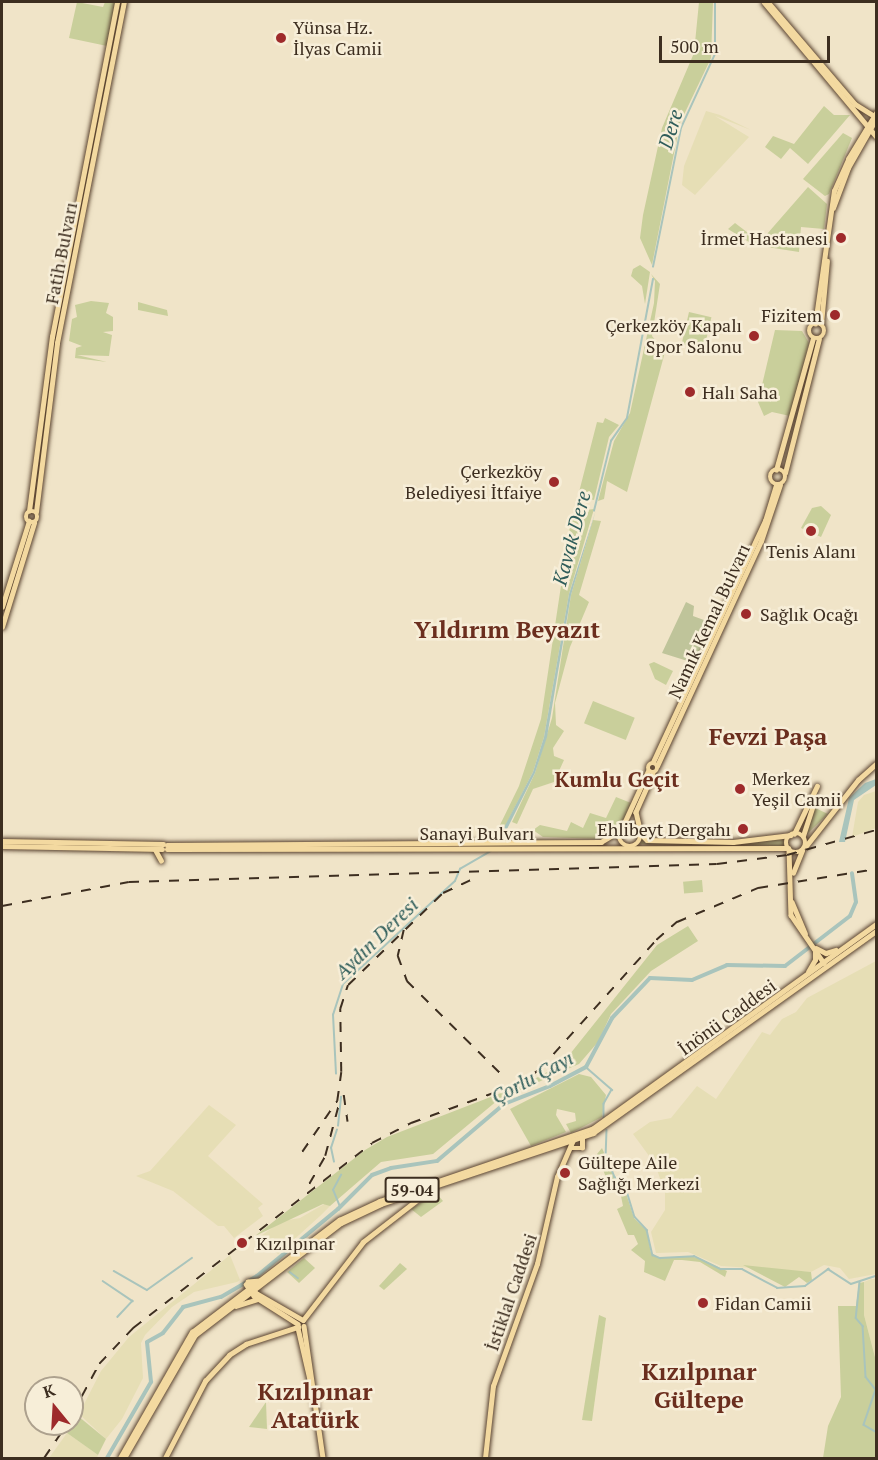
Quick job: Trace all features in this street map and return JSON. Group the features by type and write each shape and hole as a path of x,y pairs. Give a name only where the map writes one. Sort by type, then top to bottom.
{"main road":[{"name":"Fatih Bulvarı","path":"2,627 32,522 29,511 51,344 117,2"},
{"name":"Fatih Bulvarı","path":"2,607 36,512 55,358 124,2"},
{"path":"764,2 870,127 876,137 862,143"},
{"path":"768,2 865,111 876,115 862,143 846,167"},
{"path":"107,54 115,55"},
{"path":"105,62 113,64"},
{"path":"862,118 863,134"},
{"path":"778,485 770,477 776,470 794,421 821,338 820,325 834,199 846,167 863,134 870,127"},
{"path":"79,202 84,207"},
{"path":"794,421 813,338 810,329 820,325"},
{"path":"813,338 821,338"},
{"name":"Namık Kemal Bulvarı","path":"650,772 725,615 778,485 785,481 784,473 794,421"},
{"path":"776,470 784,473"},
{"path":"29,511 36,512"},
{"path":"807,938 794,912 791,888 796,861 858,780 876,764"},
{"path":"650,772 636,812 641,834 638,843 630,846 621,841 621,830 650,772"},
{"path":"804,849 803,837 817,786 793,834 789,849 791,915 828,967"},
{"path":"803,837 827,820"},
{"path":"621,830 630,825 647,840 679,842 733,842 793,834 803,837"},
{"name":"Sanayi Bulvarı","path":"2,841 165,847 601,842 621,830"},
{"name":"Sanayi Bulvarı","path":"490,843 804,849"},
{"name":"Sanayi Bulvarı","path":"2,846 155,849 165,847"},
{"path":"155,849 161,860"},
{"name":"İnönü Caddesi","path":"607,1123 876,924"},
{"name":"İnönü Caddesi","path":"580,1136 607,1123 876,931"},
{"path":"815,949 832,952 847,945"},
{"path":"805,976 815,960 815,949"},
{"path":"563,1144 570,1149 582,1148 580,1136"},
{"name":"59-04","path":"122,1458 188,1343 222,1310 276,1276 350,1217 572,1141 580,1136"},
{"name":"59-04","path":"222,1310 252,1290 262,1280 357,1209 580,1136"},
{"name":"İstiklal Caddesi","path":"484,1458 493,1386 537,1264 557,1177 572,1141"},
{"path":"165,1458 205,1381 229,1355 246,1344 300,1324 332,1277 363,1242 433,1187"},
{"path":"266,1301 262,1291 276,1276"},
{"path":"247,1283 262,1280"},
{"path":"247,1283 266,1301 300,1324 322,1458"},
{"path":"241,1296 247,1283"},
{"path":"222,1310 251,1300 266,1301"}],"shaded area":[{"path":"706,111 751,130 715,116 749,137 695,195 682,185 684,166"},
{"path":"876,791 876,828 852,837 858,802 864,795"},
{"path":"876,961 876,1274 849,1279 840,1268 824,1265 811,1272 721,1266 688,1252 656,1253 651,1232 665,1210 665,1193 655,1164 633,1134 650,1122 671,1118 697,1086 716,1099 762,1032 770,1035 782,1019 796,1012 807,998"},
{"path":"209,1105 236,1125 208,1156 263,1204 258,1208 263,1216 234,1238 224,1226 218,1226 173,1191 136,1176 150,1171"},
{"path":"326,1203 330,1206 278,1254 258,1238 282,1221 300,1218"},
{"path":"230,1255 240,1280 194,1292 172,1307 145,1335 141,1343 143,1378 122,1419 106,1439 84,1419 84,1404 101,1371 129,1337"},
{"path":"876,1279 876,1361 864,1315 864,1282"},
{"path":"65,1436 71,1436 98,1455 97,1458 49,1458"}],"green space":[{"path":"77,2 103,7 105,2 115,2 107,46 69,38"},
{"path":"699,2 713,2 711,58 680,123 652,265 640,238 643,215 662,128 694,53"},
{"path":"106,66 111,66 64,301 38,483 35,481 62,291"},
{"path":"824,106 834,115 850,115 808,164 790,148 781,159 765,147 773,136 794,144"},
{"path":"843,133 852,138 829,194 825,196 803,179"},
{"path":"808,187 827,204 824,229 801,227 799,252 754,245 728,229 735,223 760,242"},
{"path":"640,265 650,272 645,304 642,286 631,276 633,269"},
{"path":"651,274 660,284 652,336 665,352 627,492 607,481 604,499 598,501 614,441 630,413 654,303 655,281"},
{"path":"91,301 109,303 106,313 113,317 113,331 103,332 112,335 109,356 77,355 107,362 75,358 76,348 82,346 69,341 72,319 77,317 75,305"},
{"path":"138,302 167,310 168,316 138,310"},
{"path":"689,312 711,317 704,349 682,344"},
{"path":"775,330 802,331 809,343 790,416 772,412 764,416 758,402"},
{"path":"605,418 619,425 609,437 594,500 578,496 597,422 603,423"},
{"path":"821,506 831,515 821,537 801,528 812,508"},
{"path":"594,509 569,594 544,737 533,772 498,840 496,833 519,786 541,719 571,519 579,511"},
{"path":"593,520 601,521 579,595 589,602 570,647 555,703 556,725 564,731 553,748 554,756 564,760 554,782 533,789 517,824 512,822 535,773 552,718 571,595"},
{"path":"686,602 694,606 693,616 712,623 694,663 662,653"},
{"path":"654,662 673,671 666,685 655,679 649,664"},
{"path":"593,701 635,718 626,740 584,723"},
{"path":"616,797 631,803 620,828 602,839 543,837 533,830 540,825 567,831 571,822 583,828 590,813 606,818"},
{"path":"813,807 828,814 807,834 807,833"},
{"path":"788,836 785,846 640,844 642,839 651,843 707,843"},
{"path":"702,880 703,892 684,894 683,882"},
{"path":"688,926 698,941 651,971 611,1014 598,1042 579,1064 498,1100 433,1154 381,1162 330,1206 323,1204 255,1236 365,1150 387,1137 527,1083 551,1070 570,1054 657,945"},
{"path":"579,1074 591,1077 606,1095 602,1117 571,1133 566,1124 576,1121 575,1113 557,1109 556,1115 566,1132 531,1146 510,1109"},
{"path":"602,1148 614,1176 624,1187 634,1218 647,1231 651,1253 659,1258 690,1256 701,1259 727,1271 725,1277 700,1262 682,1260 674,1260 665,1281 644,1272 645,1261 631,1250 638,1244 634,1235 628,1235 617,1209 623,1206 620,1191 613,1179 607,1180 597,1154"},
{"path":"436,1193 443,1201 421,1217 411,1209"},
{"path":"304,1258 315,1268 299,1283 287,1272"},
{"path":"400,1263 407,1269 384,1290 379,1286"},
{"path":"743,1265 811,1272 812,1280 807,1283 799,1277 785,1287"},
{"path":"864,1282 864,1315 876,1361 876,1458 823,1458 828,1426 841,1397 838,1306 856,1306 859,1283"},
{"path":"599,1315 606,1318 592,1421 582,1420"},
{"path":"266,1402 267,1429 249,1427"},
{"path":"84,1421 106,1439 98,1455 71,1436 84,1436"}],"water":[{"path":"596,510 571,595 547,737 535,773 503,837 499,837 533,772 544,737 569,594"},
{"path":"876,779 876,785 854,800 845,842 839,842 849,798 865,783"}],"waterway":[{"name":"Dere","path":"653,267 681,128 715,54 715,2"},
{"name":"Kavak Dere","path":"594,511 611,441 627,418 653,279"},
{"name":"Aydın Deresi","path":"336,1074 333,1015 343,984 455,881 460,869 491,851"},
{"name":"Çorlu Çayı","path":"107,1458 151,1382 147,1342 163,1333 183,1307 221,1297 257,1276 338,1209 372,1175 391,1168 437,1161 504,1104 550,1086 586,1067 612,1018 650,978 692,980 727,965 785,966 850,916 856,902 852,873"},
{"path":"586,1067 612,1090 604,1104 604,1117"},
{"name":"Aydın Deresi","path":"338,1126 341,1097"},
{"name":"Aydın Deresi","path":"334,1162 331,1148 337,1130"},
{"path":"607,1130 606,1155 615,1177 626,1188 635,1217 647,1230 653,1255 660,1258 694,1256 721,1269 742,1269 777,1288 805,1286 828,1269 851,1284 876,1276"},
{"path":"340,1207 333,1190 341,1175"},
{"path":"114,1271 147,1290 192,1258"},
{"path":"290,1272 298,1278"},
{"path":"103,1281 133,1301 118,1317"},
{"path":"860,1282 856,1318 863,1326 866,1377 876,1390 864,1425 876,1432"}],"railway":[{"path":"2,906 129,882 717,864 787,855 876,830"},
{"path":"84,1392 99,1364 133,1328 372,1143 411,1123 518,1084 540,1069 656,940 677,922 758,888 876,869"},
{"path":"302,1152 337,1101 341,1072 340,1009 348,985 443,893 478,877"},
{"path":"404,930 398,956 407,981 501,1074"},
{"path":"344,1095 348,1122"},
{"path":"309,1184 325,1156 338,1107"},
{"path":"44,1458 59,1436"}],"place":[{"name":"Yünsa Hz. İlyas Camii","path":"281,38"},
{"name":"İrmet Hastanesi","path":"841,238"},
{"name":"Fizitem","path":"835,315"},
{"name":"Çerkezköy Kapalı Spor Salonu","path":"754,336"},
{"name":"Halı Saha","path":"690,392"},
{"name":"Çerkezköy Belediyesi İtfaiye","path":"554,482"},
{"name":"Tenis Alanı","path":"811,531"},
{"name":"Sağlık Ocağı","path":"746,614"},
{"name":"Merkez Yeşil Camii","path":"740,789"},
{"name":"Ehlibeyt Dergahı","path":"743,829"},
{"name":"Gültepe Aile Sağlığı Merkezi","path":"565,1173"},
{"name":"Kızılpınar","path":"242,1243"},
{"name":"Fidan Camii","path":"703,1303"}],"district":[{"name":"Yıldırım Beyazıt","path":"507,630"},
{"name":"Fevzi Paşa","path":"768,737"},
{"name":"Kumlu Geçit","path":"617,779"},
{"name":"Kızılpınar Gültepe","path":"699,1386"},
{"name":"Kızılpınar Atatürk","path":"315,1406"}]}
